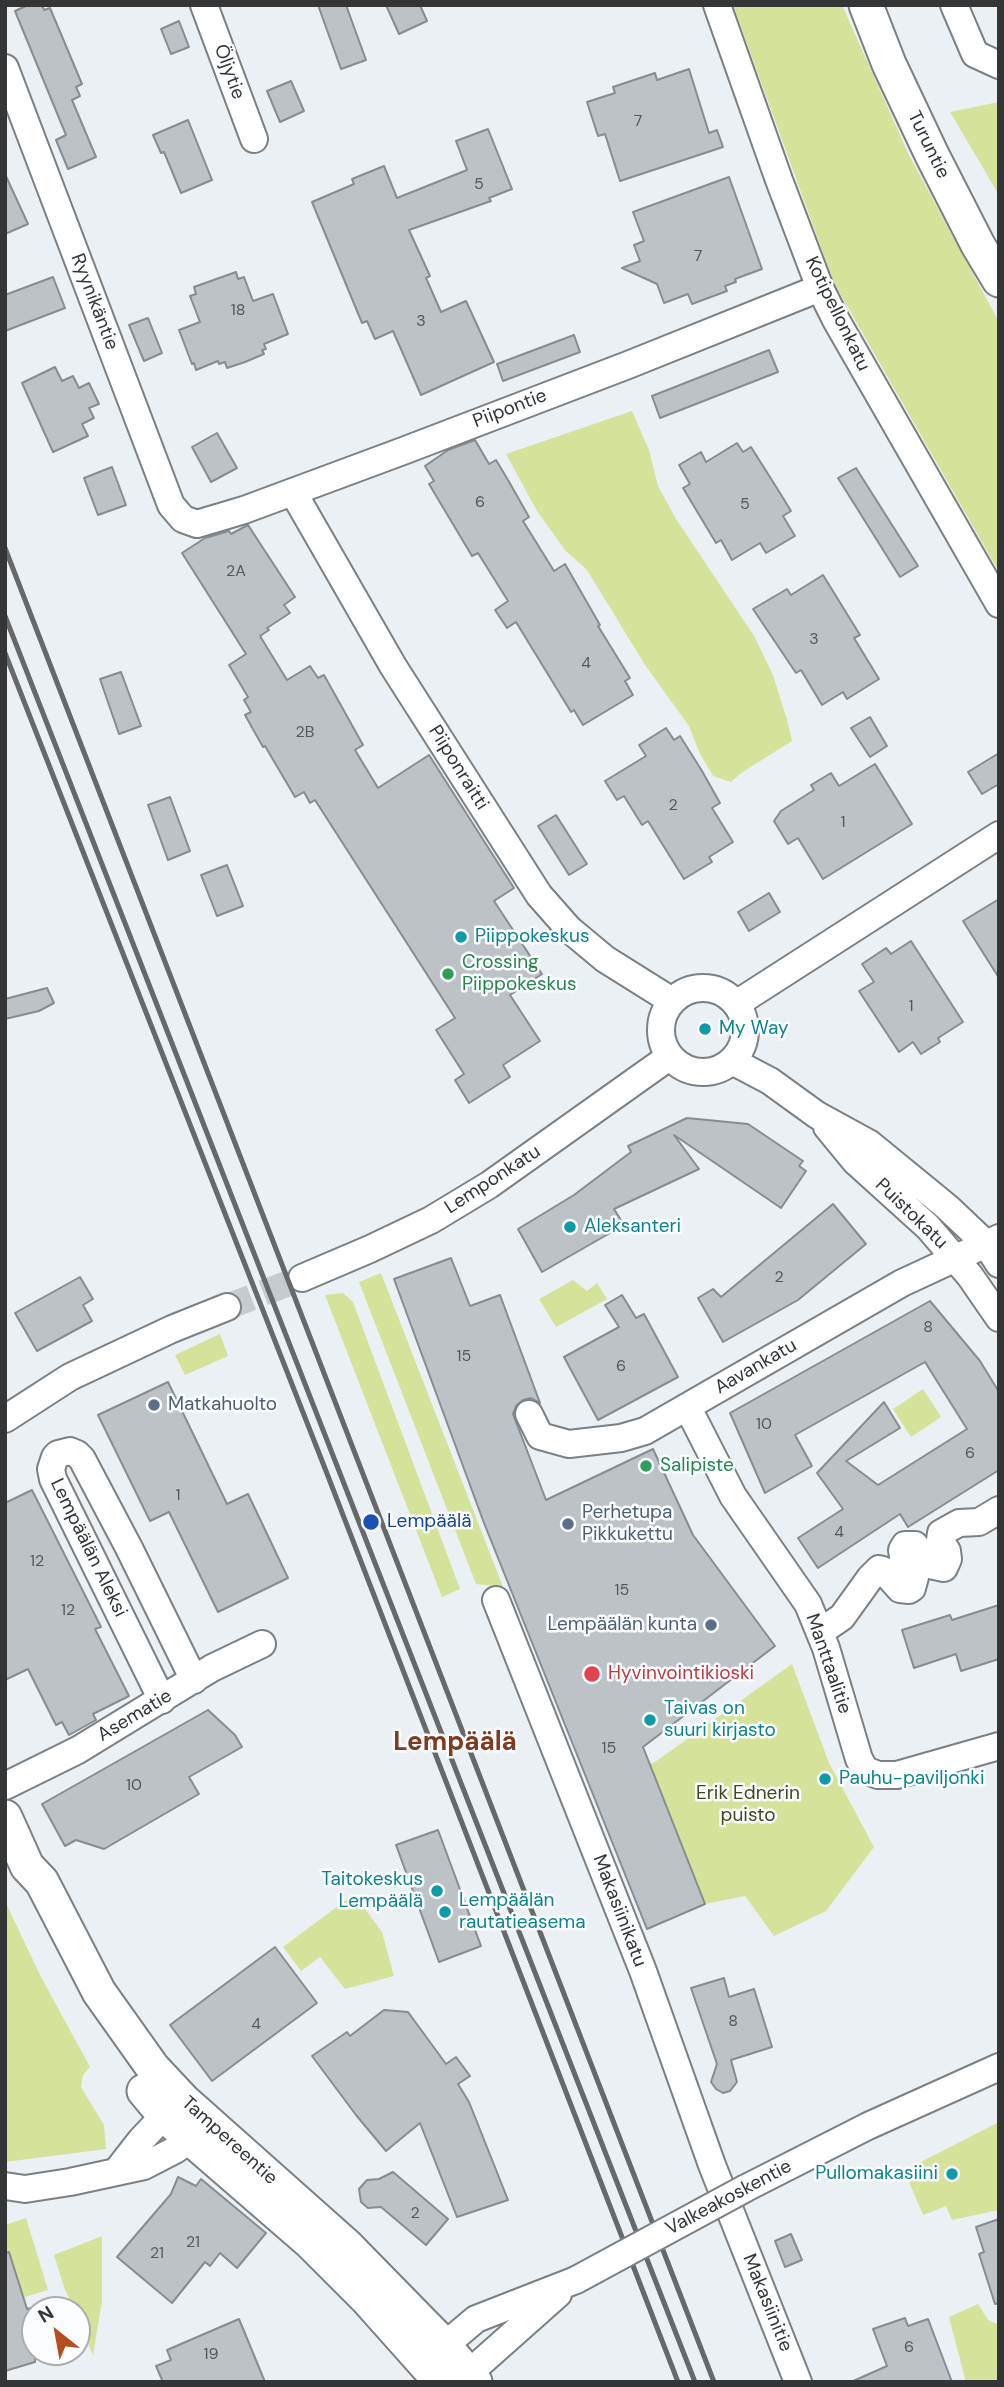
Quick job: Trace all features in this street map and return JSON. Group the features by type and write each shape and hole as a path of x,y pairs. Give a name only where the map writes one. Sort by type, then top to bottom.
{"main road":[{"name":"Turuntie","path":"866,5 889,64 932,155 999,279"},
{"name":"Tampereentie","path":"5,1817 27,1866 43,1882 99,1992 153,2068 173,2107 346,2245 452,2371"}],"street":[{"name":"Öljytie","path":"204,5 254,139"},
{"name":"Kotipellonkatu","path":"717,5 820,288 848,343 999,604"},
{"path":"954,5 975,54 999,65"},
{"name":"Ryynikäntie","path":"5,68 171,505 183,519 197,524"},
{"name":"Piipontie","path":"197,524 293,492 617,369 820,288"},
{"name":"Piiponraitti","path":"293,492 393,666 539,895 569,929 605,959 672,1001"},
{"path":"736,1004 999,835"},
{"path":"698,988 726,994 736,1004 745,1027 740,1051 732,1061 720,1069 706,1073 692,1072 669,1057 660,1034 665,1010 672,1001 684,992 698,988"},
{"name":"Lemponkatu","path":"302,1278 370,1250 431,1220 477,1192 669,1057"},
{"name":"Puistokatu","path":"732,1061 770,1081 817,1115 870,1144 947,1206 994,1249"},
{"name":"Puistokatu","path":"817,1115 855,1161 928,1227 970,1276 999,1318"},
{"name":"Aavankatu","path":"529,1414 540,1436 569,1444 621,1438 645,1432 902,1283 954,1258 994,1249"},
{"path":"6,1417 70,1377 172,1329 227,1307"},
{"name":"Manttaalitie","path":"688,1408 733,1496 803,1595 820,1632 861,1765 865,1770 878,1775 897,1775 999,1746"},
{"name":"Lempäälän Aleksi","path":"162,1700 53,1479 52,1462 58,1454 69,1451 82,1460 194,1680"},
{"path":"820,1632 842,1617 879,1569 900,1589 912,1588 915,1577 902,1554 905,1545 915,1545 930,1565 944,1568 948,1559 947,1551 940,1540 941,1533 959,1523 979,1522 999,1510"},
{"name":"Makasiinikatu","path":"496,1600 643,1971 680,2080 736,2225"},
{"name":"Asematie","path":"5,1786 78,1750 220,1664 262,1644"},
{"name":"Valkeakoskentie","path":"452,2371 476,2319 576,2280 868,2126 999,2067"},
{"path":"116,2172 141,2140 173,2107"},
{"path":"5,2186 25,2189 116,2172 153,2162 201,2132"},
{"name":"Makasiinitie","path":"736,2225 798,2382"},
{"name":"Valkeakoskentie","path":"452,2371 576,2280"}],"green space":[{"path":"733,5 842,5 909,155 999,322 999,572 834,283"},
{"path":"999,102 999,195 950,112"},
{"path":"632,411 649,450 658,486 676,519 754,636 773,675 787,720 792,741 731,782 713,776 700,754 689,726 645,665 587,570 565,550 537,511 506,454"},
{"path":"381,1273 503,1587 476,1584 359,1282"},
{"path":"573,1280 587,1291 597,1283 607,1299 556,1327 539,1299"},
{"path":"343,1293 353,1302 460,1589 442,1597 325,1295"},
{"path":"220,1334 228,1356 185,1375 175,1355"},
{"path":"923,1389 941,1417 911,1437 893,1409"},
{"name":"Erik Ednerin puisto","path":"792,1664 829,1763 874,1847 826,1911 774,1936 745,1896 705,1904 647,1929 593,1785 607,1775 655,1762"},
{"path":"354,1894 382,1932 394,1976 345,1989 320,1957 301,1971 283,1947"},
{"path":"5,1901 40,1975 90,2067 83,2075 81,2087 104,2125 106,2149 5,2162"},
{"path":"999,2122 999,2210 952,2220 946,2206 923,2215 907,2169"},
{"path":"26,2218 48,2290 5,2303 5,2225"},
{"path":"102,2236 102,2301 93,2355 91,2296 68,2296 54,2255"},
{"path":"978,2304 988,2320 999,2325 999,2382 966,2382 964,2375 949,2317"}],"building":[{"path":"28,5 42,5 44,10 50,8 82,84 76,87 80,96 72,100 96,157 68,169 56,140 66,135 15,11"},
{"path":"318,5 346,5 366,60 341,69"},
{"path":"386,5 420,5 427,21 399,34"},
{"path":"179,21 189,47 171,54 161,29"},
{"path":"689,69 709,133 717,130 723,147 620,181 605,134 598,136 587,102 615,93 613,87 655,73 657,80"},
{"path":"291,81 304,111 280,122 267,91"},
{"path":"188,120 212,180 181,193 164,152 161,153 153,135"},
{"path":"488,129 512,189 489,198 491,201 409,230 430,276 426,278 441,312 466,301 494,362 421,395 393,331 375,339 367,321 362,323 312,202 354,184 352,179 384,166 397,198 467,170 456,141"},
{"path":"5,174 28,224 5,234"},
{"path":"729,177 762,269 735,279 736,282 725,286 727,291 692,304 688,294 664,303 657,284 622,268 640,261 634,245 644,241 633,212"},
{"path":"236,272 238,279 244,277 253,301 273,294 288,334 264,344 264,354 245,362 227,368 225,362 219,364 218,361 196,370 179,330 200,322 190,296 196,294 194,287"},
{"path":"53,277 65,308 5,331 5,295"},
{"path":"148,318 162,353 144,361 129,325"},
{"path":"574,335 580,352 503,381 497,364"},
{"path":"769,350 778,372 660,418 652,396"},
{"path":"55,367 62,381 73,376 79,388 89,383 99,404 89,408 94,418 82,424 88,436 53,452 22,383"},
{"path":"217,433 237,468 211,482 192,447"},
{"path":"475,440 489,464 496,460 529,517 523,521 554,571 565,564 630,678 625,681 633,695 583,725 574,710 571,712 516,622 507,628 495,610 508,601 478,553 472,556 429,484 434,481 425,466 448,450"},
{"path":"737,443 743,452 751,447 780,493 791,511 783,516 795,536 766,553 760,543 732,560 721,540 716,543 683,488 690,484 679,465 701,452 706,462"},
{"path":"112,467 126,505 98,515 84,478"},
{"path":"856,468 918,566 900,577 838,478"},
{"name":"Piippokeskus","path":"248,525 295,597 284,605 290,613 260,636 287,680 310,666 318,678 324,675 363,745 355,750 378,788 429,755 514,888 494,901 542,974 510,995 540,1041 503,1065 510,1077 469,1103 455,1080 464,1074 436,1030 455,1018 315,800 310,803 304,792 295,797 265,746 263,747 245,715 251,712 244,700 248,697 229,665 246,654 182,553 205,538 229,531 231,534"},
{"path":"823,575 860,635 854,638 879,679 847,699 843,692 822,705 801,670 796,673 753,609 787,589 791,595"},
{"path":"121,672 141,726 119,734 100,679"},
{"path":"870,717 887,746 870,757 851,728"},
{"path":"666,728 674,740 680,736 702,771 720,803 712,808 733,842 709,857 712,862 684,879 648,821 642,825 624,796 617,800 605,781 646,756 639,745"},
{"path":"999,753 999,784 982,794 968,772"},
{"path":"875,764 912,824 823,879 798,838 788,844 774,821 781,811 814,790 811,785 831,773 839,786"},
{"path":"170,797 190,851 168,860 148,805"},
{"path":"556,815 587,864 569,875 538,826"},
{"path":"227,865 243,906 217,916 201,875"},
{"path":"769,893 780,912 749,931 738,912"},
{"path":"999,899 999,978 963,921"},
{"path":"911,941 963,1022 938,1038 940,1042 921,1054 913,1042 899,1052 859,991 874,982 862,964 886,948 891,954"},
{"path":"47,988 54,1003 39,1011 5,1019 5,999"},
{"path":"687,1118 748,1124 803,1161 799,1166 806,1171 781,1208 674,1135 699,1169 614,1209 624,1225 542,1272 518,1229 574,1195 631,1152 628,1146"},
{"path":"833,1204 866,1244 798,1300 723,1342 698,1298 713,1289 721,1297"},
{"path":"451,1258 470,1306 500,1295 540,1403 531,1398 523,1400 516,1406 513,1414 546,1500 653,1449 693,1535 775,1646 643,1747 705,1904 647,1929 484,1523 394,1279"},
{"path":"80,1277 93,1299 83,1305 92,1321 37,1351 15,1313"},
{"path":"622,1295 636,1318 644,1314 678,1377 598,1420 564,1357 619,1327 605,1305"},
{"path":"930,1301 980,1361 999,1392 999,1470 908,1527 900,1514 818,1568 798,1538 843,1509 817,1473 884,1402 900,1428 846,1461 878,1485 967,1429 925,1362 795,1435 812,1466 765,1493 730,1413"},
{"path":"168,1382 227,1504 248,1494 288,1578 218,1612 169,1512 150,1521 98,1415"},
{"path":"32,1490 101,1627 95,1629 129,1696 93,1714 96,1720 69,1735 62,1722 56,1725 28,1669 5,1680 5,1503"},
{"path":"999,1605 999,1659 961,1671 956,1654 914,1668 902,1630 950,1615 952,1620"},
{"path":"208,1710 235,1735 242,1747 189,1777 199,1794 104,1849 76,1840 65,1846 42,1804"},
{"name":"Lempäälän rautatieasema","path":"438,1830 481,1946 439,1962 396,1845"},
{"path":"275,1947 317,2003 212,2081 170,2025"},
{"path":"724,1978 729,1997 754,1989 772,2047 731,2060 737,2082 730,2091 723,2093 711,2082 717,2064 691,1988"},
{"path":"384,2010 408,2012 446,2064 456,2057 470,2076 458,2084 469,2102 508,2200 457,2217 420,2123 386,2151 312,2056 347,2032 350,2036"},
{"path":"393,2172 448,2219 426,2245 381,2207 368,2208 361,2202 359,2189 367,2180 379,2179"},
{"path":"178,2177 196,2186 201,2179 266,2233 237,2268 220,2253 210,2266 205,2262 172,2303 117,2257 171,2194"},
{"path":"999,2219 999,2303 995,2304 979,2254 984,2252 976,2227"},
{"path":"791,2234 802,2260 785,2267 775,2241"},
{"path":"9,2252 23,2296 22,2366 5,2371 5,2253"},
{"path":"905,2318 908,2326 928,2319 952,2382 851,2382 887,2366 873,2329"},
{"path":"239,2319 265,2382 163,2382 156,2366 171,2360 167,2350"}],"tunnel":[{"path":"227,1307 302,1278"}],"railway":[{"path":"5,548 714,2382"},
{"path":"5,616 695,2382"},
{"path":"5,653 326,1471 678,2382"}],"place":[{"name":"Piippokeskus","path":"461,937"},
{"name":"Crossing Piippokeskus","path":"448,974"},
{"name":"My Way","path":"705,1029"},
{"name":"Aleksanteri","path":"570,1227"},
{"name":"Matkahuolto","path":"154,1405"},
{"name":"Salipiste","path":"646,1466"},
{"name":"Lempäälä","path":"371,1522"},
{"name":"Perhetupa Pikkukettu","path":"568,1524"},
{"name":"Lempäälän kunta","path":"711,1625"},
{"name":"Hyvinvointikioski","path":"592,1674"},
{"name":"Taivas on suuri kirjasto","path":"650,1720"},
{"name":"Pauhu-paviljonki","path":"825,1779"},
{"name":"Taitokeskus Lempäälä","path":"437,1891"},
{"name":"Lempäälän rautatieasema","path":"445,1912"},
{"name":"Pullomakasiini","path":"952,2174"}],"district":[{"name":"Lempäälä","path":"455,1743"}]}
